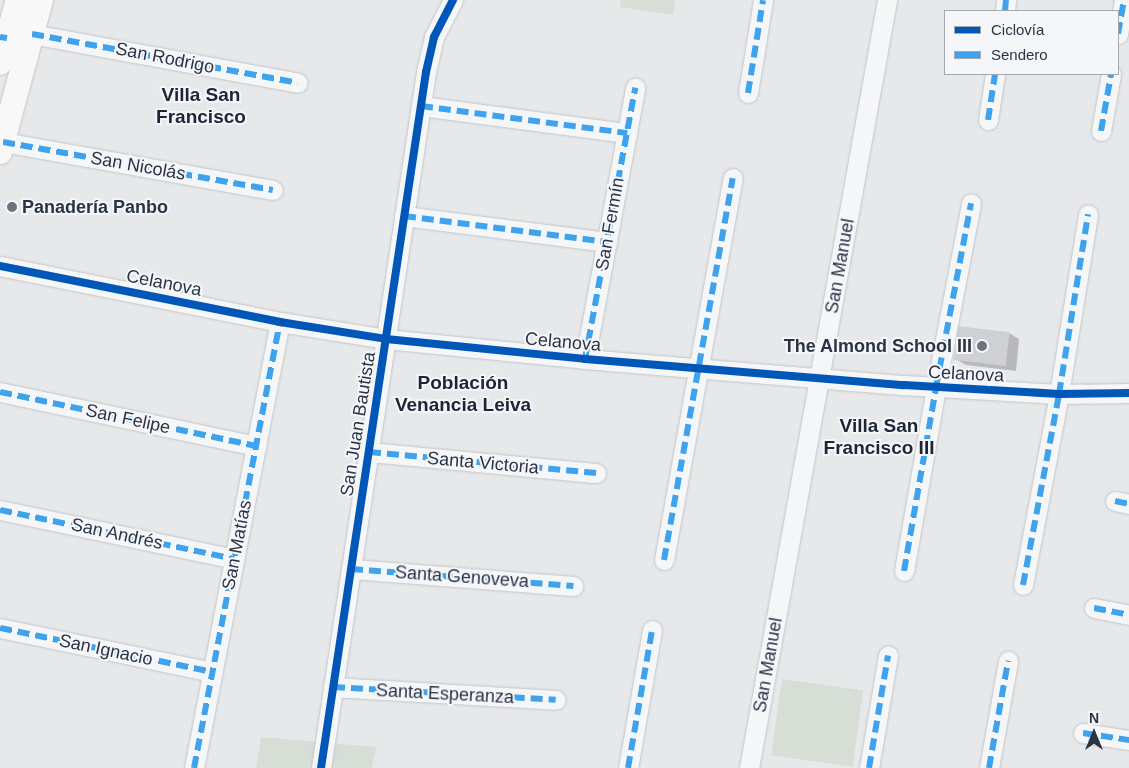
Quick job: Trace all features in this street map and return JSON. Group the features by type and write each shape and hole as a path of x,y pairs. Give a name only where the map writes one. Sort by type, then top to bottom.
{"main road":[{"path":"0,63 3,37 18,0"},
{"path":"1,147 41,0"}],"street":[{"name":"San Juan Bautista","path":"321,768 421,106 432,46 442,18 453,0"},
{"path":"748,93 763,0"},
{"name":"San Manuel","path":"748,768 887,0"},
{"path":"1119,28 1124,0"},
{"name":"San Rodrigo","path":"32,34 298,83"},
{"path":"988,120 995,75"},
{"path":"1101,131 1111,75"},
{"name":"San Fermín","path":"585,359 635,88"},
{"path":"421,106 627,133"},
{"name":"San Nicolás","path":"1,147 274,190"},
{"path":"664,560 733,178"},
{"path":"904,571 971,203"},
{"path":"1023,584 1059,394 1088,214"},
{"path":"404,216 607,242"},
{"name":"Celanova","path":"0,266 280,322 386,339 585,359 936,387 1059,394 1104,395 1129,393"},
{"name":"San Matías","path":"194,768 280,322"},
{"name":"San Felipe","path":"0,392 256,446"},
{"name":"Santa Victoria","path":"369,452 596,473"},
{"name":"San Andrés","path":"0,510 234,559"},
{"name":"Santa Genoveva","path":"351,569 573,586"},
{"path":"1094,608 1129,615"},
{"name":"San Ignacio","path":"0,628 212,672"},
{"path":"628,768 652,630"},
{"path":"869,768 888,656"},
{"path":"989,768 1008,661"},
{"name":"Santa Esperanza","path":"333,687 556,700"},
{"path":"1083,732 1129,740"}],"shaded area":[{"path":"621,0 675,0 673,15 620,7"},
{"path":"782,679 863,690 852,767 771,755"},
{"path":"261,737 376,747 372,768 256,768"}],"building":[{"name":"The Almond School III","path":"958,326 1010,332 1005,366 954,360"}],"marked path":[{"path":"748,93 763,0"},
{"path":"1005,10 1006,0"},
{"path":"1119,28 1124,0"},
{"path":"32,34 298,83"},
{"path":"0,37 7,38"},
{"path":"988,120 995,75"},
{"path":"1101,131 1111,75"},
{"path":"585,359 635,88"},
{"path":"421,106 627,133"},
{"path":"3,142 273,190"},
{"path":"664,560 733,178"},
{"path":"904,571 971,203"},
{"path":"1023,585 1059,394 1088,214"},
{"path":"404,216 607,242"},
{"path":"194,768 280,322"},
{"path":"0,392 256,446"},
{"path":"369,452 596,473"},
{"path":"1115,501 1129,504"},
{"path":"0,510 234,559"},
{"path":"351,569 573,586"},
{"path":"1094,608 1129,615"},
{"path":"0,628 212,672"},
{"path":"628,768 652,630"},
{"path":"869,768 888,656"},
{"path":"989,768 1008,661"},
{"path":"333,687 556,700"},
{"path":"1083,733 1129,740"}],"cycle path":[{"path":"321,768 426,72 434,37 453,0"},
{"path":"0,266 280,322 386,339 585,359 904,385 1059,394 1129,393"}],"place":[{"name":"Panadería Panbo","path":"12,207"},
{"name":"The Almond School III","path":"982,346"}],"district":[{"name":"Villa San Francisco","path":"201,106"},
{"name":"Población Venancia Leiva","path":"463,394"},
{"name":"Villa San Francisco III","path":"879,437"}]}
